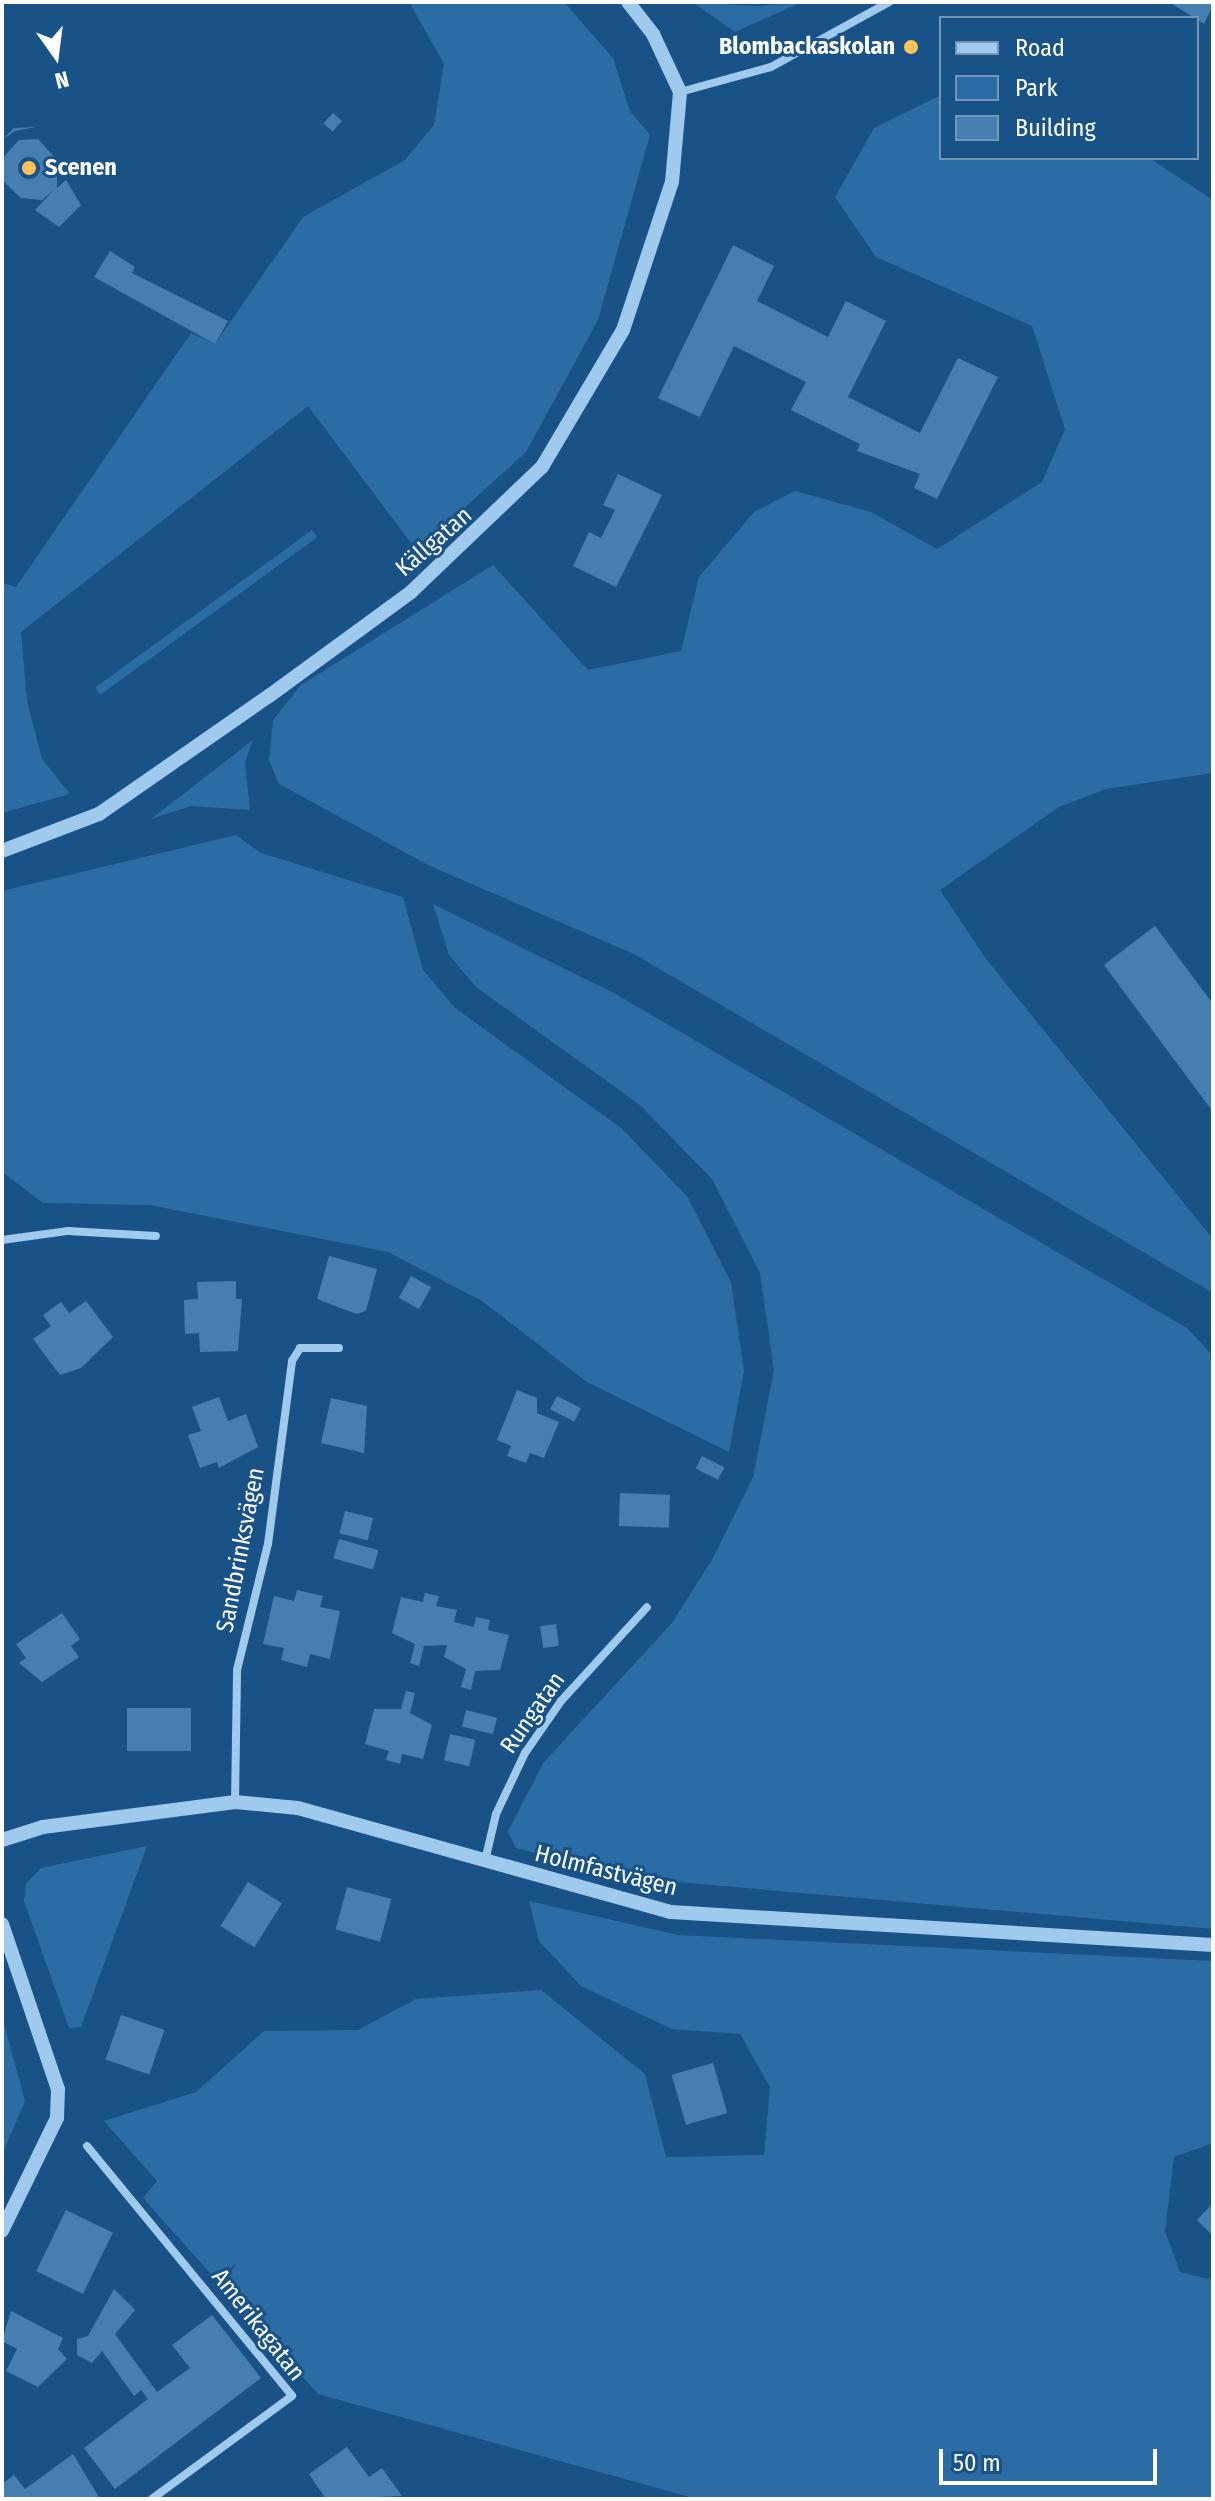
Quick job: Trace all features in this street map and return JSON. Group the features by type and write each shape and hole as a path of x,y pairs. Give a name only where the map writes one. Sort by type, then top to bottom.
{"street":[{"path":"628,2 653,34 680,92 771,67 889,2"},
{"name":"Källgatan","path":"2,851 99,814 269,696 411,592 542,467 623,330 672,182 680,92"},
{"path":"2,1240 68,1231 156,1236"},
{"name":"Sandbrinksvägen","path":"235,1802 237,1670 268,1544 292,1361 300,1348 339,1348"},
{"name":"Rungatan","path":"485,1862 496,1814 525,1753 561,1701 647,1607"},
{"name":"Holmfastvägen","path":"2,1840 43,1827 235,1802 298,1808 671,1912 1213,1945"},
{"path":"2,1924 58,2089 57,2118 2,2231"},
{"name":"Amerikagatan","path":"87,2146 292,2396 152,2499"}],"green space":[{"path":"409,2 564,2 613,58 630,111 650,135 598,320 526,452 417,551 308,406 21,632 27,701 42,759 70,794 2,813 2,583 16,587 191,333 215,344 303,217 405,160 434,125 444,64"},
{"path":"692,2 758,6 802,2 735,32"},
{"path":"939,96 939,160 1152,160 1213,200 1213,773 1106,789 1059,807 940,890 986,959 1213,1239 1213,1293 634,954 430,866 279,784 269,760 273,720 301,685 493,565 588,670 681,651 699,577 754,512 795,491 871,512 937,549 1042,482 1065,429 1032,326 876,257 835,197 874,128"},
{"path":"312,530 317,537 100,695 95,688"},
{"path":"253,740 245,762 250,810 191,806 151,819"},
{"path":"236,835 261,853 403,897 423,970 455,1008 621,1128 687,1196 731,1282 744,1371 729,1452 587,1382 482,1301 388,1252 150,1205 43,1203 2,1172 2,891"},
{"path":"433,904 614,993 1187,1328 1213,1356 1213,1929 632,1878 516,1848 508,1831 544,1762 672,1623 713,1558 753,1477 774,1370 760,1273 712,1179 640,1105 476,987 449,955"},
{"path":"147,1846 81,2027 69,2028 24,1901 26,1884 41,1868"},
{"path":"529,1901 678,1935 1213,1961 1213,2143 1174,2157 1165,2231 1180,2272 1213,2280 1213,2499 697,2499 318,2394 143,2198 157,2181 104,2121 196,2092 264,2031 358,2030 416,1999 541,1990 645,2074 666,2157 764,2155 770,2087 740,2034 672,2029 581,1986 539,1941"},
{"path":"2,2016 25,2101 2,2155"}],"building":[{"path":"1169,2 1213,2 1204,24 1199,21 1199,16 1191,16"},
{"path":"333,113 342,121 333,131 324,123"},
{"path":"36,127 15,131 2,140 14,128"},
{"name":"Scenen","path":"38,139 57,160 57,188 66,180 81,205 59,227 35,210 54,190 42,200 21,198 3,181 2,159 19,140"},
{"path":"733,245 774,266 757,301 828,337 846,301 886,321 848,397 920,433 958,358 998,377 937,499 914,488 920,474 857,451 860,444 791,410 806,382 734,346 700,417 658,398"},
{"path":"110,251 135,267 132,273 228,321 215,344 94,277"},
{"path":"618,474 662,495 616,587 573,566 589,532 601,538 615,510 603,505"},
{"path":"1155,926 1213,1004 1213,1112 1104,965"},
{"path":"329,1256 377,1269 366,1311 356,1314 317,1299"},
{"path":"411,1276 431,1287 419,1309 399,1298"},
{"path":"236,1281 236,1299 242,1299 238,1351 200,1352 199,1333 185,1334 184,1300 198,1299 197,1282"},
{"path":"86,1301 113,1337 81,1368 60,1375 33,1339 51,1326 43,1315 61,1302 69,1313"},
{"path":"517,1390 537,1398 537,1413 559,1422 544,1458 530,1453 526,1463 507,1456 511,1446 497,1440"},
{"path":"557,1396 581,1408 574,1422 550,1409"},
{"path":"219,1397 228,1421 246,1414 258,1447 219,1468 217,1462 200,1468 188,1435 201,1431 192,1407"},
{"path":"331,1398 367,1406 364,1453 321,1443"},
{"path":"702,1456 724,1467 718,1480 696,1468"},
{"path":"620,1493 670,1495 669,1528 619,1526"},
{"path":"345,1511 373,1518 368,1540 339,1533"},
{"path":"339,1539 378,1550 373,1570 333,1558"},
{"path":"297,1590 323,1596 320,1607 340,1611 330,1659 310,1654 307,1667 281,1660 284,1648 263,1644 274,1596 294,1601"},
{"path":"425,1593 439,1596 436,1606 457,1610 454,1622 474,1627 476,1617 490,1620 488,1630 509,1635 500,1670 475,1671 471,1690 461,1687 466,1669 444,1657 447,1645 424,1646 419,1666 410,1663 415,1644 392,1633 401,1597 423,1602"},
{"path":"62,1613 80,1639 71,1646 79,1657 42,1682 19,1663 26,1658 16,1644"},
{"path":"556,1624 559,1646 543,1648 540,1626"},
{"path":"406,1691 415,1693 410,1713 432,1725 423,1759 402,1754 400,1764 386,1760 389,1751 365,1744 374,1709 401,1709"},
{"path":"127,1708 191,1708 191,1751 127,1751"},
{"path":"466,1710 497,1718 493,1734 462,1726"},
{"path":"450,1734 475,1740 469,1766 444,1760"},
{"path":"248,1882 282,1903 254,1947 220,1926"},
{"path":"347,1887 391,1899 380,1941 336,1930"},
{"path":"121,2015 164,2030 149,2074 106,2059"},
{"path":"713,2063 727,2113 686,2125 672,2075"},
{"path":"1213,2203 1213,2236 1197,2220"},
{"path":"66,2210 113,2233 83,2294 36,2271"},
{"path":"114,2289 135,2310 115,2334 157,2392 190,2368 172,2345 212,2315 261,2378 115,2489 84,2448 148,2399 141,2390 134,2396 102,2351 92,2363 77,2355 77,2339 88,2336"},
{"path":"11,2311 63,2338 58,2349 67,2359 38,2387 6,2371 17,2349 2,2341"},
{"path":"347,2447 369,2477 382,2468 402,2496 326,2499 309,2474"},
{"path":"73,2454 100,2499 2,2499 2,2484 14,2475 25,2489"}],"place":[{"name":"Blombackaskolan","path":"911,47"},
{"name":"Scenen","path":"29,168"}]}
